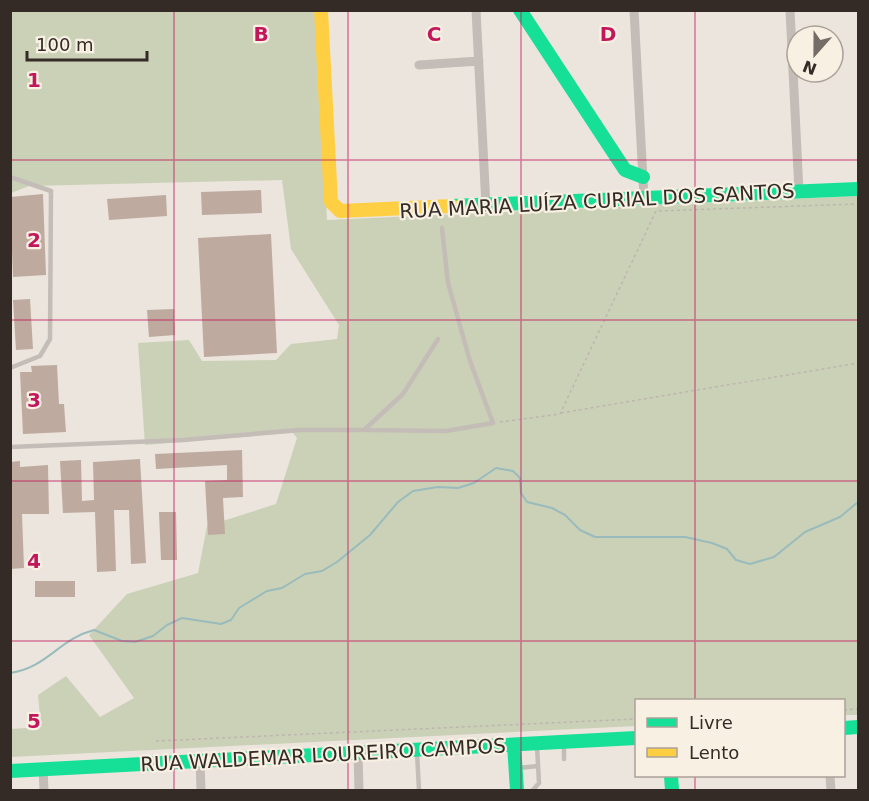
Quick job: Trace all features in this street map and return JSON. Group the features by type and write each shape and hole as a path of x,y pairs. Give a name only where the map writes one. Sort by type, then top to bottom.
{"street":[{"name":"RUA MARIA LUÍZA CURIAL DOS SANTOS","path":"321,10 332,201 336,209 346,213 858,189"},
{"path":"476,10 486,206"},
{"path":"520,10 625,170 643,177"},
{"path":"634,10 644,199"},
{"path":"790,10 799,192"},
{"path":"419,65 479,61"},
{"name":"RUA WALDEMAR LOUREIRO CAMPOS","path":"10,771 635,738"},
{"path":"514,745 517,790"},
{"path":"358,753 360,790"},
{"path":"200,761 201,790"},
{"path":"43,769 44,790"}],"lane":[{"path":"10,177 51,191 50,339 40,356 10,368"},
{"path":"10,447 183,440 298,430 446,431 493,423 470,361 448,283 441,228"},
{"path":"364,430 403,394 438,339"},
{"path":"564,742 564,759"},
{"path":"533,790 539,783 540,769 536,744"},
{"path":"417,750 419,790"},
{"path":"515,768 540,769"}],"path":[{"path":"560,414 656,211 858,204"},
{"path":"493,423 560,414 858,363"},
{"path":"156,741 635,719"}],"green space":[{"path":"316,10 327,220 858,196 858,715 845,715 845,699 635,699 635,726 11,757 11,729 41,727 38,695 66,676 100,717 134,698 89,635 127,594 198,573 207,526 276,504 297,438 293,433 145,445 138,343 189,340 202,361 276,360 291,344 337,339 339,325 291,249 282,180 29,186 11,193 11,11"}],"building":[{"path":"261,190 262,213 202,215 201,192"},
{"path":"43,194 46,275 13,277 10,197"},
{"path":"166,195 167,216 109,220 107,199"},
{"path":"271,234 277,353 204,357 198,238"},
{"path":"30,299 33,349 16,350 13,300"},
{"path":"174,309 175,335 149,337 147,310"},
{"path":"57,365 59,404 64,404 66,432 23,434 20,372 32,372 31,366"},
{"path":"242,450 243,497 223,498 225,534 208,535 205,481 227,480 227,465 156,469 155,454"},
{"path":"140,459 146,563 131,564 129,510 114,510 116,571 97,572 95,512 63,513 60,461 81,460 82,501 94,500 93,462"},
{"path":"20,461 20,467 48,465 49,514 22,514 24,568 10,569 10,462"},
{"path":"159,512 176,512 177,560 161,560"},
{"path":"35,581 75,581 75,597 35,597"}],"waterway":[{"path":"10,673 23,670 44,660 71,640 94,630 122,641 135,642 153,636 167,625 182,618 221,624 231,620 239,608 267,591 282,588 305,574 322,571 337,562 370,535 398,502 413,491 438,487 458,488 474,483 496,468 513,471 520,478 521,493 527,502 552,508 565,515 580,530 595,537 685,537 727,549 736,560 750,564 774,557 805,532 840,517 858,502"}],"traffic: fast":[{"path":"520,10 625,170 643,177"},
{"path":"452,206 858,189"},
{"path":"845,728 858,727"},
{"path":"10,771 635,738"},
{"path":"514,745 517,790"},
{"path":"671,777 672,790"}],"traffic: slow":[{"path":"321,10 331,202 340,211 452,206"}]}
